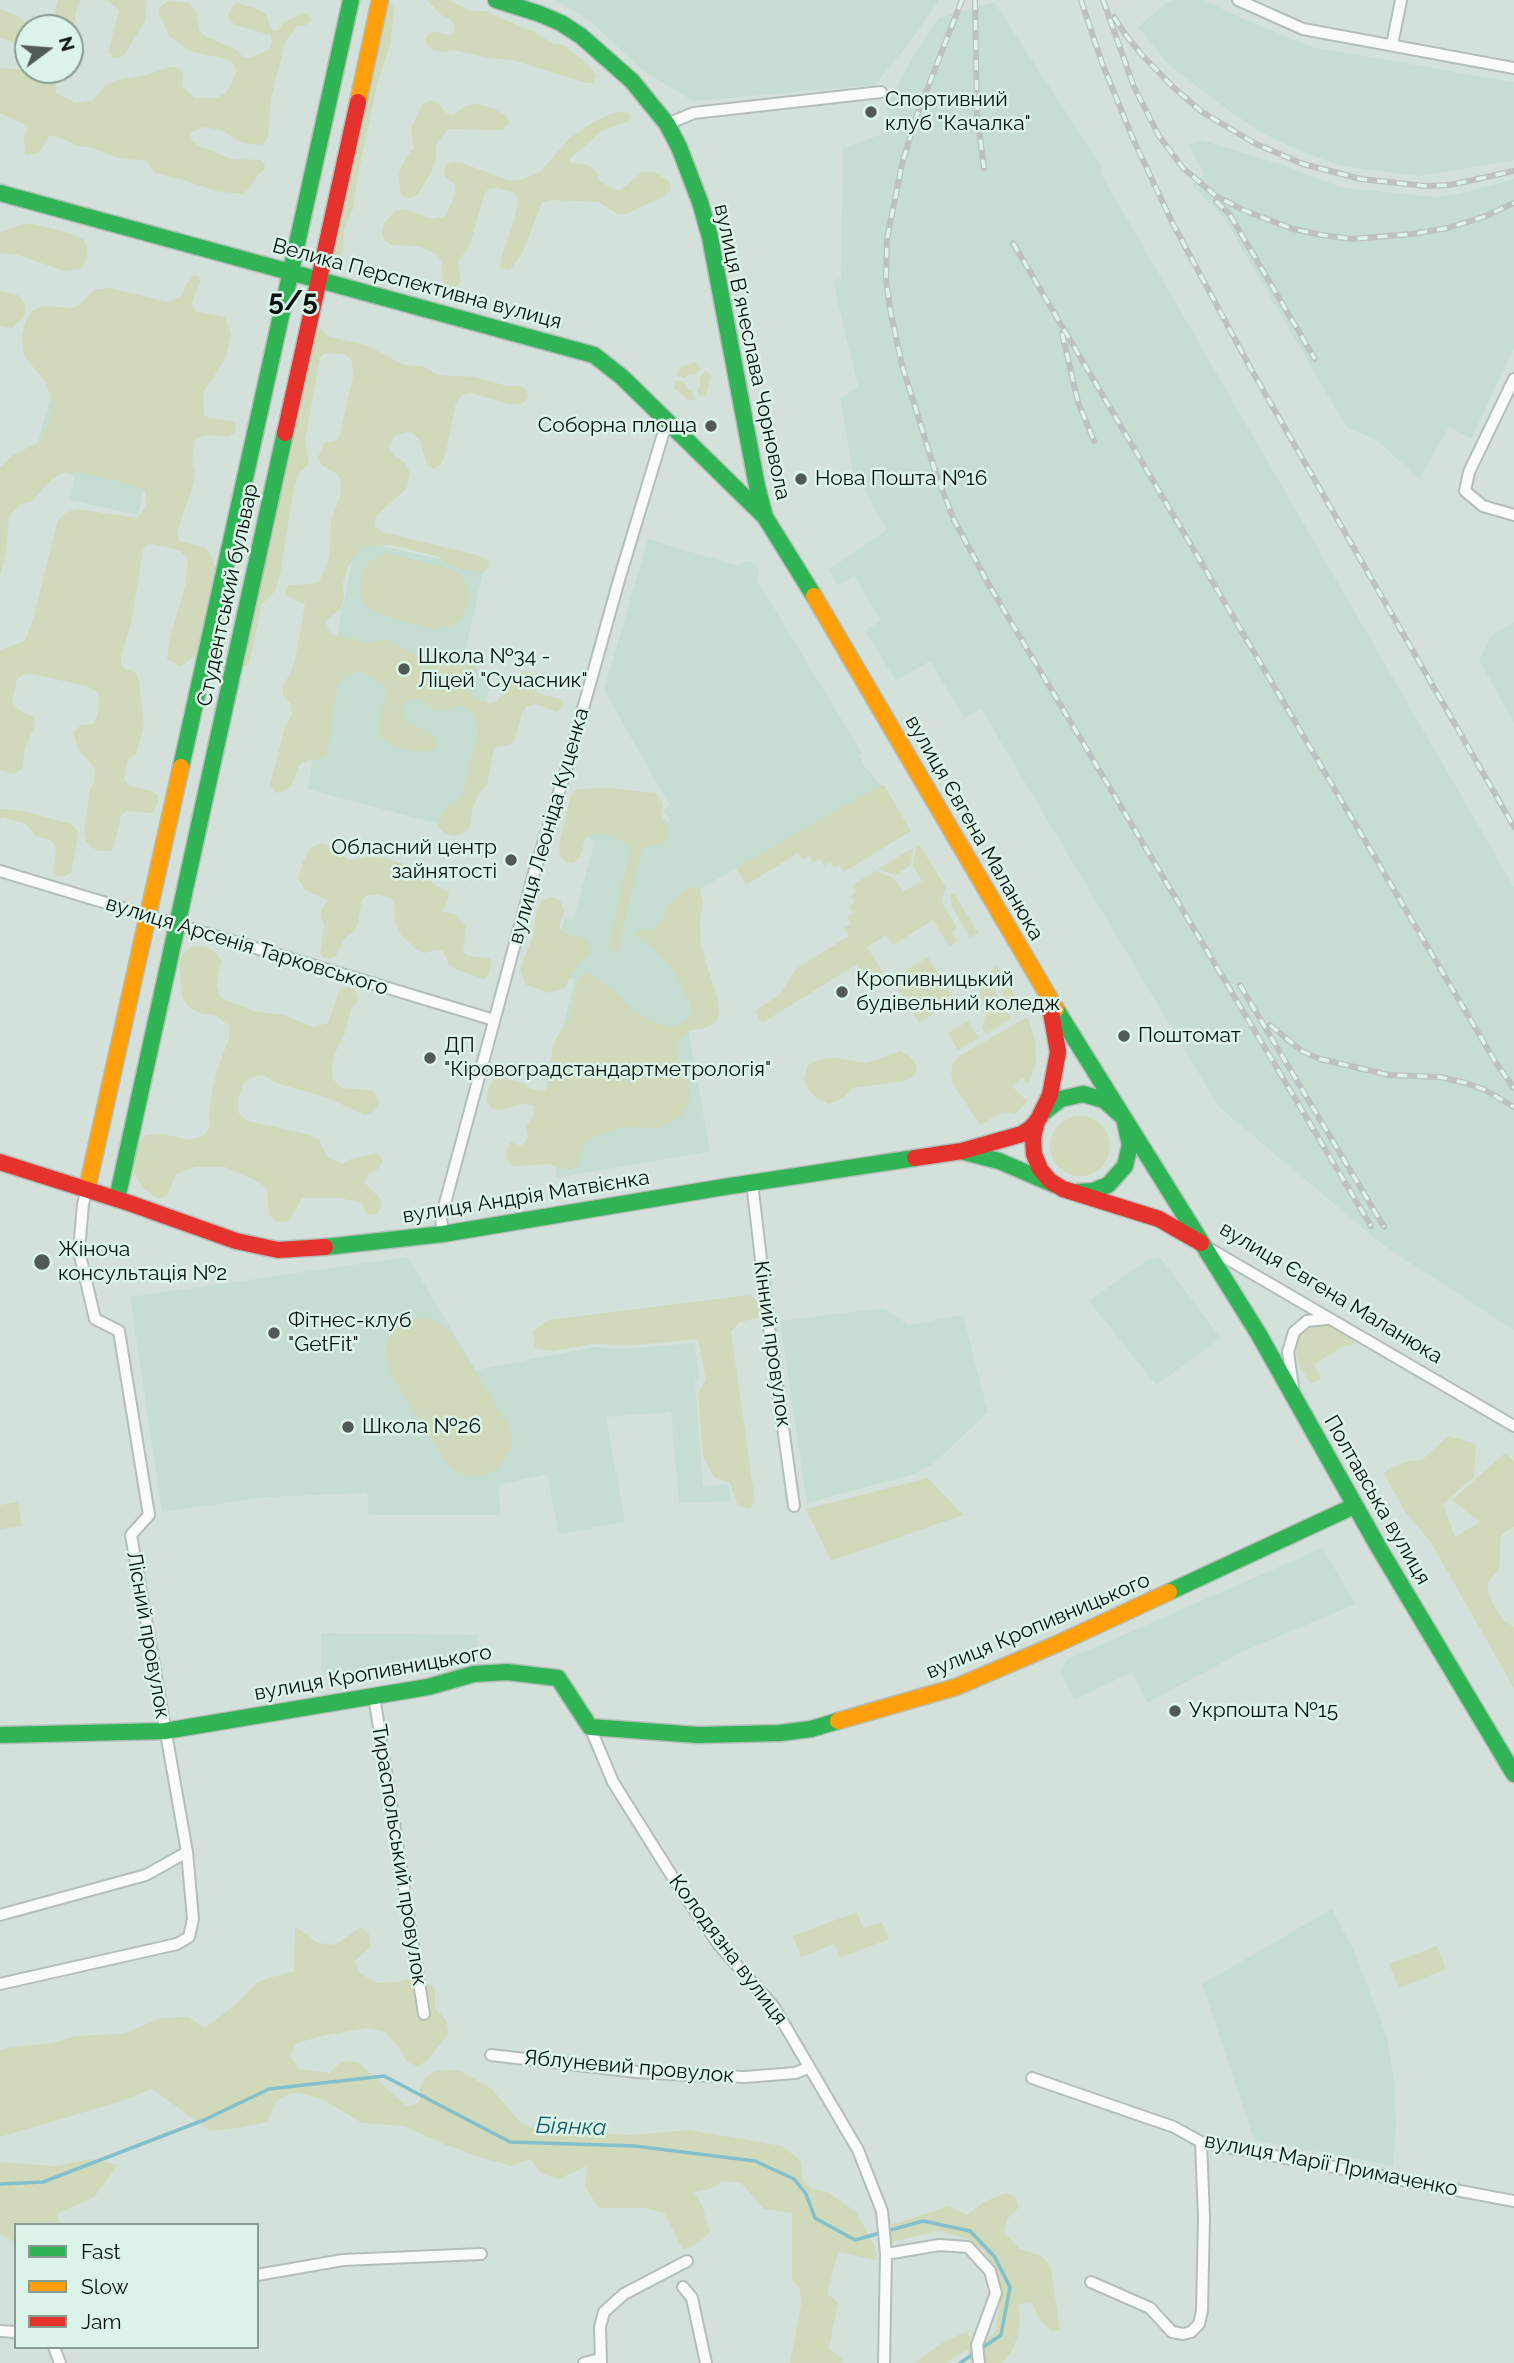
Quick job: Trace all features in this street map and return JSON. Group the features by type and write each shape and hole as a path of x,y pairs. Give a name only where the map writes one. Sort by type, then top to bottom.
{"main road":[{"name":"Студентський бульвар","path":"102,1194 148,916 351,0"},
{"name":"Студентський бульвар","path":"102,1194 177,925 380,0"},
{"name":"вулиця Вʼячеслава Чорновола","path":"496,0 540,14 582,36 632,81 667,124 690,173 710,237 765,517"},
{"name":"Велика Перспективна вулиця","path":"0,193 583,351 606,363 765,517"},
{"name":"вулиця Євгена Маланюка","path":"765,517 850,655 1046,993 1206,1247"},
{"path":"1040,1117 1061,1099 1083,1094 1104,1100 1124,1118 1129,1134 1129,1156 1119,1175 1108,1185 1093,1191 1078,1192 1063,1189 1050,1181 1040,1169 1034,1154 1033,1139 1040,1117 1050,1095 1058,1052 1055,1025 1046,993"},
{"name":"вулиця Андрія Матвієнка","path":"0,1162 236,1241 278,1250 303,1250 443,1234 752,1182 962,1151 1022,1134 1040,1117"},
{"path":"962,1151 1014,1167 1063,1189 1159,1219 1192,1236 1206,1247"},
{"name":"Полтавська вулиця","path":"1206,1247 1354,1506 1514,1774"},
{"name":"вулиця Кропивницького","path":"0,1735 165,1731 428,1687 491,1672 558,1678 590,1727 698,1735 780,1733 811,1729 956,1687 1071,1638 1354,1506"}],"street":[{"path":"1392,45 1401,0"},
{"path":"1245,1 1303,29 1514,68"},
{"path":"667,124 694,113 881,92"},
{"path":"1514,379 1469,472 1465,491 1483,506 1514,515"},
{"name":"вулиця Леоніда Куценка","path":"443,1234 441,1218 534,873 667,421"},
{"name":"вулиця Арсенія Тарковського","path":"0,871 494,1020"},
{"name":"Кінний провулок","path":"752,1182 794,1506"},
{"name":"Лісний провулок","path":"0,1984 177,1944 190,1937 193,1919 187,1852 131,1535 149,1515 119,1331 95,1319 79,1251 83,1204 102,1194"},
{"name":"вулиця Євгена Маланюка","path":"1206,1247 1511,1421"},
{"path":"1294,1397 1288,1352 1290,1340 1300,1325 1307,1321 1328,1319"},
{"name":"Тираспольський провулок","path":"374,1696 424,2014"},
{"name":"Колодязна вулиця","path":"590,1727 613,1782 682,1892 719,1945 774,2007 858,2150 879,2201 883,2221 884,2363"},
{"path":"0,1915 146,1875 187,1852"},
{"name":"Яблуневий провулок","path":"491,2055 688,2076 745,2077 795,2073 808,2068"},
{"name":"вулиця Марії Примаченко","path":"1032,2078 1174,2127 1202,2142 1514,2201"},
{"path":"1091,2282 1150,2308 1172,2332 1191,2332 1199,2324 1202,2311 1204,2218 1202,2142"},
{"path":"885,2250 939,2245 968,2248 990,2271 996,2293 977,2345 978,2361"},
{"path":"259,2275 343,2260 481,2254"},
{"path":"584,2363 601,2361 600,2327 604,2312 624,2294 687,2261"},
{"path":"683,2287 692,2298 706,2363"}],"shaded area":[{"path":"556,0 939,0 908,45 874,85 693,101 642,70 590,21"},
{"path":"1173,0 1204,0 1315,48 1514,82 1514,160 1419,176 1342,166 1264,134 1168,64 1138,27"},
{"path":"994,2 1102,167 1100,172 1514,887 1514,1330 1383,1245 1219,1107 981,709 964,718 930,661 896,681 865,631 881,620 854,576 838,585 828,570 887,530 853,471 840,399 858,387 833,281 841,278 843,148 893,130 886,107 915,53 939,18"},
{"path":"1201,140 1280,164 1343,188 1436,197 1514,179 1514,348 1471,439 1449,427 1419,479 1378,441 1347,427 1342,420 1225,219 1192,185 1204,174 1189,145"},
{"path":"58,370 164,394 138,515 70,500 75,476 32,463"},
{"path":"648,539 738,566 746,561 754,563 759,571 757,580 862,753 859,755 865,767 881,785 676,905 708,1003 688,1028 710,1151 557,1178 543,1099 575,980 538,970 560,934 565,918 573,920 595,841 586,838 598,794 651,811 671,823 663,810 670,806 604,690"},
{"name":"Школа №34 - Ліцей \"Сучасник\"","path":"356,540 484,569 465,651 490,687 457,829 307,789"},
{"path":"1514,623 1514,723 1479,660 1492,635"},
{"name":"Школа №26","path":"408,1257 476,1370 594,1347 624,1349 695,1343 703,1486 729,1485 731,1501 679,1503 671,1412 606,1417 625,1522 559,1534 547,1474 499,1485 500,1515 369,1515 367,1493 267,1497 162,1512 130,1297"},
{"path":"1160,1257 1221,1338 1156,1385 1089,1301 1147,1260"},
{"path":"884,1308 908,1325 963,1315 988,1412 933,1464 914,1474 807,1503 780,1321"},
{"path":"1322,1548 1356,1604 1244,1651 1147,1703 1132,1672 1074,1700 1061,1673 1066,1660"},
{"path":"322,1633 477,1635 479,1668 321,1674"},
{"path":"1332,1909 1354,1951 1387,2037 1394,2078 1396,2124 1393,2166 1254,2140 1202,1984"}],"green space":[{"path":"58,0 82,0 75,14 54,14"},
{"path":"101,0 147,0 145,21 125,54 118,58 113,58 108,52 119,11 109,1"},
{"path":"427,0 449,0 471,11 485,11 536,33 555,45 562,44 588,64 596,76 593,83 512,60 488,58 454,50 434,51 425,42 428,33 438,32 451,36 455,30 450,19 441,15"},
{"path":"168,1 189,3 196,11 200,31 205,36 237,50 243,57 250,58 269,50 272,41 270,35 230,21 228,15 237,3 266,14 271,30 277,31 283,23 302,13 308,14 311,19 304,26 297,26 285,42 271,99 268,138 262,145 242,143 221,130 204,127 190,133 192,141 199,146 231,159 261,160 265,164 264,170 242,194 215,191 155,173 147,161 119,158 53,135 49,136 37,153 25,155 24,138 28,126 0,113 0,68 14,69 14,84 56,84 56,93 76,103 93,100 105,86 118,80 169,67 179,68 183,73 182,86 195,98 217,98 225,93 231,86 236,71 234,64 228,59 192,52 169,36 159,8"},
{"path":"387,2 392,4 394,9 391,41 377,85 353,209 344,230 343,252 332,259 328,255"},
{"path":"0,9 14,14 14,42 0,38"},
{"path":"430,100 438,103 446,113 453,115 465,106 478,104 507,116 509,123 502,130 448,129 436,146 432,171 418,194 405,198 400,192 399,173 406,157 414,148 411,128 422,105"},
{"path":"625,111 631,117 629,121 601,131 569,160 571,163 588,165 596,171 600,181 620,190 642,172 653,172 669,181 671,190 665,196 626,214 617,214 599,202 542,202 523,252 510,270 500,268 501,258 518,200 513,192 489,189 485,193 469,247 458,261 461,281 456,287 450,288 445,285 442,261 436,254 419,246 391,245 384,240 384,223 395,211 405,209 432,219 446,216 456,192 455,184 445,177 444,169 447,164 462,163 510,181 524,179 540,172 570,138 593,122"},
{"path":"22,224 34,224 69,233 84,240 88,251 81,269 64,271 18,255 0,253 0,233"},
{"path":"193,276 198,276 201,281 192,302 195,311 225,317 231,334 226,358 203,393 204,415 231,421 236,428 228,437 206,435 195,440 192,459 195,472 193,485 177,532 179,541 206,548 213,559 216,573 199,652 181,667 167,659 169,642 186,582 188,559 180,551 152,544 146,545 143,550 131,624 121,664 125,669 136,673 144,725 136,755 130,757 127,762 124,780 129,786 158,795 158,803 152,813 126,811 121,816 114,847 111,851 99,851 86,841 84,832 95,771 79,751 73,732 81,725 93,724 98,716 99,693 87,686 31,674 17,679 12,702 18,709 33,717 35,725 25,748 22,769 14,774 0,770 0,650 25,641 58,520 65,513 77,509 137,518 146,506 145,492 114,480 76,472 63,473 51,480 31,502 20,504 9,516 6,553 0,575 0,468 13,455 41,441 50,419 53,402 45,381 24,356 22,335 26,320 33,310 43,306 73,308 94,290 109,288 168,302 183,295 185,286"},
{"path":"0,291 18,295 26,306 24,316 12,328 0,326"},
{"path":"316,327 322,329 326,336 366,345 404,365 423,366 438,375 475,377 507,386 519,386 525,389 529,397 522,404 509,404 471,393 462,395 456,403 446,452 441,464 434,469 427,465 420,440 410,431 394,436 389,447 394,456 405,462 410,473 407,488 376,516 375,525 382,532 477,555 489,561 488,568 481,573 458,568 439,557 389,545 362,547 347,569 341,608 326,621 332,635 353,638 361,643 388,640 412,654 433,655 455,651 465,654 472,659 477,669 471,685 472,695 483,702 497,701 524,671 531,672 535,677 536,693 560,699 564,703 557,712 535,704 527,706 522,713 514,743 494,748 487,785 478,795 472,810 470,827 464,833 453,836 438,827 440,816 447,807 462,798 478,736 478,724 473,713 462,706 443,711 435,710 419,698 412,698 405,702 402,710 405,720 434,736 437,743 433,750 425,752 391,744 381,738 378,727 386,694 384,684 360,671 346,676 338,684 327,754 323,759 308,760 299,765 292,785 285,791 276,793 270,785 285,727 292,715 290,703 283,696 283,685 295,660 305,605 285,595 285,589 290,585 319,582 328,561 331,521 341,494 340,478 335,472 322,466 318,457 325,442 333,442 339,438 353,377 352,360 344,354 325,353 320,358 305,440 309,463 299,473 293,493 275,591 262,604 249,663 242,666"},
{"path":"695,362 701,368 695,375 689,374 685,378 677,376 679,368"},
{"path":"705,371 711,375 706,395 700,397 697,389 701,384 699,378"},
{"path":"676,380 684,382 686,388 692,390 695,399 689,401 674,388"},
{"path":"387,553 450,569 461,575 467,585 469,599 463,617 453,625 433,629 384,616 366,606 360,594 362,572 370,560"},
{"path":"884,785 911,831 844,872 840,865 834,868 830,862 824,866 820,859 813,863 809,856 803,860 798,853 746,885 736,868"},
{"path":"610,788 656,793 663,804 661,813 668,833 665,843 642,848 618,949 612,954 609,952 609,943 631,847 616,837 596,833 586,837 580,857 573,863 566,862 560,856 559,844 571,795 577,789"},
{"path":"0,809 23,811 71,824 77,830 78,838 71,872 66,876 53,873 56,853 54,844 36,836 26,824 4,817 0,819"},
{"path":"321,843 334,848 349,860 368,857 390,859 417,870 435,885 449,892 442,912 455,914 466,927 463,952 468,956 489,958 492,963 488,976 484,979 457,970 449,965 443,951 425,953 416,949 401,935 395,922 394,901 378,895 367,895 362,899 355,930 345,938 335,957 323,957 320,953 324,926 321,916 322,908 328,900 305,890 298,879 310,848"},
{"path":"919,844 946,888 941,901 957,928 952,932 957,941 949,946 933,920 893,945 886,935 867,947 884,974 869,983 857,964 762,1023 755,1011 779,995 797,968 849,936 844,928 851,924 847,917 853,913 849,906 855,902 851,896 856,892 852,885 876,871 894,878 903,892 922,881 913,866 916,847"},
{"path":"913,848 911,865 895,875 878,869"},
{"path":"688,887 699,888 703,901 700,921 701,946 718,1000 719,1015 715,1023 703,1029 690,1030 679,1040 676,1048 679,1061 687,1072 690,1093 689,1103 682,1116 657,1128 623,1127 594,1137 584,1143 577,1165 570,1169 549,1164 513,1166 506,1158 507,1149 511,1142 521,1146 528,1138 526,1127 534,1115 533,1105 520,1104 503,1110 493,1109 486,1101 488,1091 493,1080 501,1078 523,1083 532,1089 543,1091 549,1087 552,1049 556,1038 572,1015 575,986 580,976 589,972 615,992 631,1009 653,1022 670,1026 683,1024 692,1013 690,1002 672,969 650,943 636,936 636,930 652,930 663,918 667,906"},
{"path":"954,893 978,933 970,938 952,907 950,895"},
{"path":"553,897 561,902 564,911 559,927 564,933 584,938 591,946 590,952 564,988 549,993 526,985 520,968 533,936 536,913 541,901"},
{"path":"204,946 215,952 222,961 217,987 221,998 253,1011 284,1015 313,1027 328,1023 340,989 349,988 356,991 358,1001 351,1009 345,1033 335,1053 333,1079 342,1088 374,1091 379,1101 375,1111 365,1115 325,1097 276,1083 264,1075 244,1082 238,1099 238,1112 247,1121 319,1139 327,1157 342,1164 377,1153 383,1160 379,1168 369,1174 364,1182 380,1198 382,1206 377,1214 367,1215 362,1203 340,1198 302,1198 289,1221 277,1222 269,1215 267,1189 259,1182 225,1167 196,1167 176,1174 167,1196 159,1199 145,1190 137,1179 133,1168 137,1144 146,1135 163,1134 189,1140 205,1135 210,1126 212,1091 229,1038 229,1026 217,1016 199,1013 189,1007 182,997 179,963 183,953 191,947"},
{"path":"928,957 955,1000 919,1023 892,979"},
{"path":"997,966 1024,1011 1016,1015 990,971"},
{"path":"986,976 1011,1018 986,1034 982,1028 987,1010 981,1000 980,980"},
{"path":"1025,1018 1028,1019 1035,1040 1036,1063 1028,1084 1022,1078 1012,1086 1027,1101 1016,1114 1003,1112 980,1125 953,1084 953,1064 958,1057"},
{"path":"968,1021 979,1038 958,1050 948,1033"},
{"path":"901,1051 917,1066 915,1075 904,1081 852,1088 844,1097 829,1104 815,1097 804,1079 808,1065 821,1059 836,1058 866,1063"},
{"path":"1080,1116 1101,1125 1110,1146 1101,1167 1080,1176 1059,1167 1050,1146 1059,1125"},
{"path":"750,1295 761,1304 758,1318 740,1322 731,1331 755,1502 750,1509 738,1506 730,1483 714,1477 703,1457 698,1393 706,1380 698,1339 635,1345 594,1344 553,1351 535,1348 533,1331 549,1320"},
{"path":"415,1318 428,1318 451,1333 508,1425 512,1435 511,1449 492,1472 469,1476 457,1472 448,1464 391,1375 385,1354 387,1341 399,1325"},
{"path":"1326,1324 1355,1340 1351,1346 1346,1345 1314,1364 1321,1378 1311,1384 1299,1365 1296,1353 1298,1339 1301,1331 1308,1326"},
{"path":"1448,1436 1476,1444 1474,1477 1443,1504 1455,1537 1480,1522 1452,1500 1505,1453 1514,1461 1514,1527 1501,1534 1499,1569 1487,1584 1491,1600 1502,1619 1514,1627 1514,1688 1430,1541 1406,1513 1384,1474 1388,1469 1409,1461 1422,1460"},
{"path":"928,1478 963,1515 831,1561 806,1509"},
{"path":"18,1502 22,1526 0,1529 0,1505"},
{"path":"857,1912 863,1928 882,1922 889,1939 840,1958 834,1944 801,1957 793,1936"},
{"path":"295,1926 318,1943 335,1945 361,1927 369,1934 371,1946 355,1961 360,1973 376,1983 399,1982 415,1977 435,1988 435,2008 446,2020 449,2033 427,2061 417,2066 407,2062 398,2046 385,2032 367,2028 321,2036 295,2044 290,2056 299,2069 329,2073 342,2061 358,2062 406,2106 420,2101 420,2088 425,2078 436,2071 458,2070 492,2089 520,2122 539,2131 632,2135 689,2130 782,2146 800,2160 803,2181 812,2189 828,2192 856,2212 875,2246 877,2260 838,2252 827,2294 838,2302 829,2348 843,2360 842,2363 790,2363 801,2304 800,2289 792,2280 792,2213 764,2209 741,2183 723,2181 710,2189 694,2192 702,2205 710,2232 697,2244 683,2250 665,2214 646,2208 599,2208 585,2187 587,2166 558,2179 541,2173 530,2159 512,2166 483,2158 404,2126 362,2123 322,2099 294,2092 276,2101 268,2122 242,2127 210,2131 152,2089 115,2103 0,2137 0,2051 52,2043 75,2036 123,2034 161,2018 188,2017 205,2028 235,2005 259,1981 294,1971"},
{"path":"1437,1946 1446,1969 1399,1988 1389,1964"},
{"path":"91,2159 118,2165 94,2197 57,2214 60,2223 14,2223 14,2244 0,2234 0,2162 54,2166"},
{"path":"1005,2193 1015,2196 1019,2207 1007,2219 1004,2233 1020,2249 1042,2256 1051,2268 1060,2331 1051,2331 1039,2319 1032,2302 1018,2304 1020,2322 1017,2338 1012,2351 1002,2363 986,2363 981,2358 970,2360 967,2349 946,2363 914,2363 942,2343 967,2331 972,2341 984,2342 995,2332 1001,2296 998,2272 983,2250 967,2239 939,2231 891,2242 891,2225 949,2206 967,2215 984,2202"}],"waterway":[{"name":"Біянка","path":"0,2184 43,2182 204,2120 269,2089 384,2076 510,2142 635,2146 755,2161 794,2179 806,2194 815,2218 855,2240 923,2221 970,2231 994,2256 1010,2287 1001,2335 960,2363"}],"railway":[{"path":"962,0 917,115 902,164 887,239 886,279 890,309 902,365 936,474 954,520 989,585 1371,1226"},
{"path":"975,0 977,113 984,168"},
{"path":"1081,0 1102,63 1134,141 1172,222 1251,369 1514,827"},
{"path":"1103,0 1134,87 1159,136 1183,168 1216,196 1243,210 1293,229 1352,239 1448,228 1486,216 1514,203"},
{"path":"1114,17 1142,55 1202,112 1256,144 1303,164 1361,179 1425,186 1450,185 1514,171"},
{"path":"1216,201 1230,215 1315,359"},
{"path":"1013,243 1496,1063 1514,1088"},
{"path":"1062,333 1078,402 1094,441"},
{"path":"1240,985 1384,1227"},
{"path":"1270,1025 1302,1051 1320,1059 1389,1075 1440,1077 1466,1083 1485,1090 1514,1107"}],"traffic: fast":[{"path":"181,767 351,0"},
{"path":"496,0 540,14 581,36 632,81 667,124 679,147 710,237 765,517"},
{"path":"0,193 594,355 622,377 765,517 814,596"},
{"path":"117,1199 285,433"},
{"path":"1056,1009 1258,1333 1379,1548 1514,1774"},
{"path":"1044,1112 1061,1099 1083,1094 1104,1100 1124,1118 1130,1145 1125,1166 1108,1185 1093,1191 1078,1192"},
{"path":"964,1152 999,1161 1055,1185"},
{"path":"325,1247 443,1234 915,1158"},
{"path":"1169,1592 1354,1506"},
{"path":"0,1735 165,1731 428,1687 474,1674 507,1672 558,1678 590,1727 698,1735 780,1733 811,1729 838,1721"}],"traffic: slow":[{"path":"358,102 380,0"},
{"path":"814,596 1056,1009"},
{"path":"87,1189 181,767"},
{"path":"838,1721 956,1687 1169,1592"}],"traffic: jam":[{"path":"285,433 358,102"},
{"path":"1051,1012 1058,1052 1050,1095 1036,1124 1033,1139 1034,1154 1040,1169 1050,1181 1063,1189 1159,1219 1201,1243"},
{"path":"915,1158 962,1151 1022,1134 1040,1117"},
{"path":"0,1162 236,1241 278,1250 325,1247"}],"place":[{"name":"Спортивний клуб \"Качалка\"","path":"871,112"},
{"name":"Соборна площа","path":"711,426"},
{"name":"Нова Пошта №16","path":"801,479"},
{"name":"Школа №34 - Ліцей \"Сучасник\"","path":"404,669"},
{"name":"Обласний центр зайнятості","path":"511,860"},
{"name":"Кропивницький будівельний коледж","path":"842,992"},
{"name":"Поштомат","path":"1124,1036"},
{"name":"ДП \"Кіровоградстандартметрологія\"","path":"430,1058"},
{"name":"Жіноча консультація №2","path":"42,1262"},
{"name":"Фітнес-клуб \"GetFit\"","path":"274,1333"},
{"name":"Школа №26","path":"348,1427"},
{"name":"Укрпошта №15","path":"1175,1711"}],"district":[{"name":"5/5","path":"293,302"}]}
